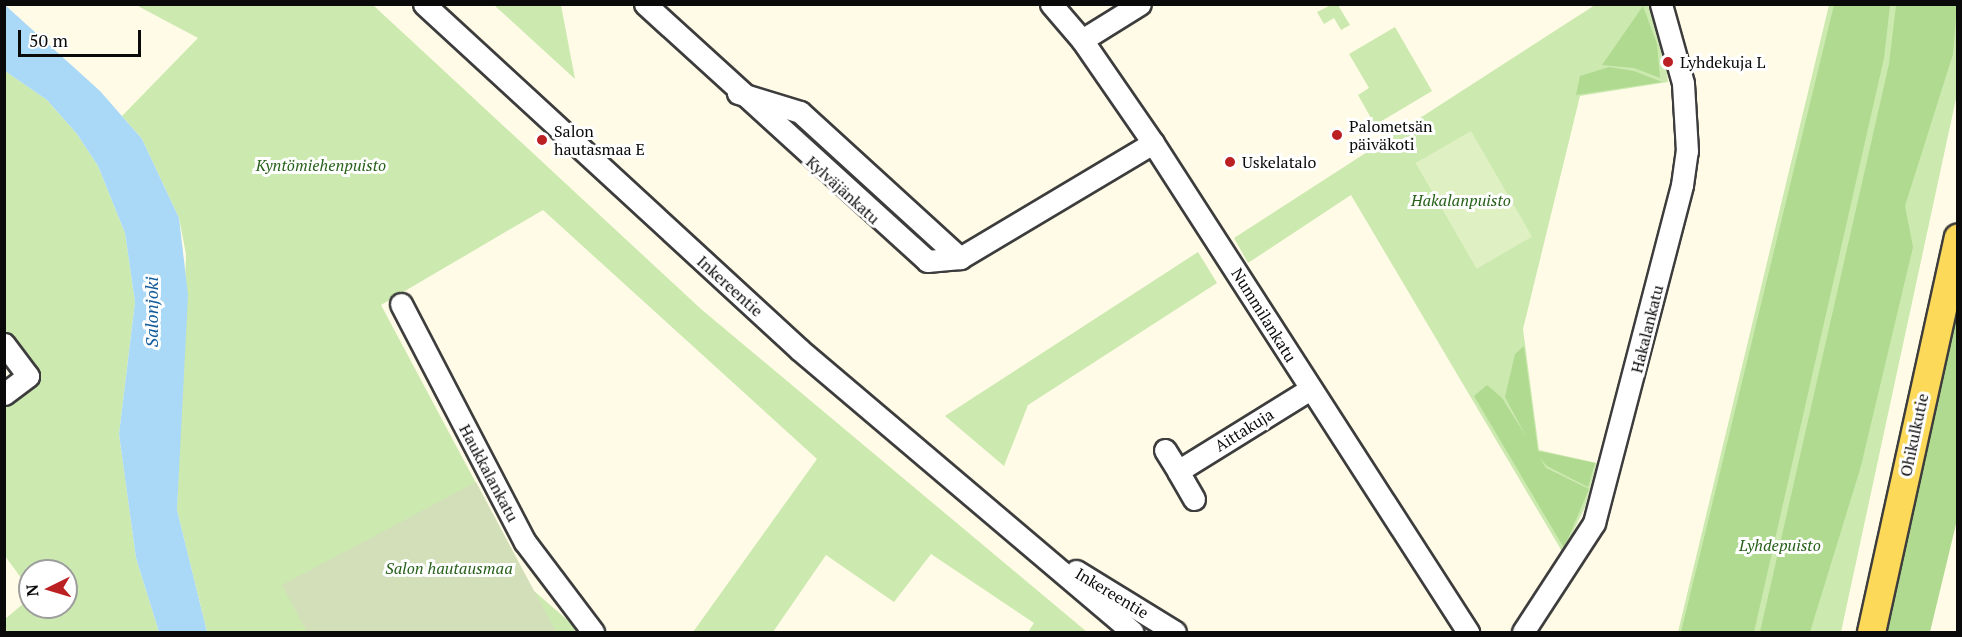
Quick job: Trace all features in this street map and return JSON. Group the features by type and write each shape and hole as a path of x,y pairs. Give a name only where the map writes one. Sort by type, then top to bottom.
{"main road":[{"name":"Ohikulkutie","path":"1870,633 1958,237"}],"street":[{"name":"Inkereentie","path":"424,4 800,350 1047,555 1132,633"},
{"name":"Kylväjänkatu","path":"645,4 737,93 913,253 927,261 960,258 1153,143"},
{"name":"Nummilankatu","path":"1052,4 1082,40 1153,143 1468,633"},
{"path":"1082,40 1140,4"},
{"name":"Hakalankatu","path":"1523,633 1594,523 1682,185 1687,151 1683,82 1661,4"},
{"name":"Kylväjänkatu","path":"737,93 800,112 960,258"},
{"name":"Haukkalankatu","path":"400,304 525,542 593,633"},
{"path":"4,344 28,376 4,394"},
{"name":"Aittakuja","path":"1178,471 1310,389"},
{"path":"1165,450 1194,499"},
{"name":"Inkereentie","path":"1047,555 1175,633"}],"green space":[{"name":"Hakalanpuisto","path":"1649,4 1664,41 1668,82 1580,96 1523,329 1539,450 1597,463 1585,507 1563,553 1351,195 1248,263 1234,238 1595,5"},
{"name":"Kyntömiehenpuisto","path":"136,5 373,5 701,309 1087,632 1028,632 1034,623 931,554 894,602 826,555 773,632 693,632 817,459 543,210 381,305 533,590 581,632 207,632 177,510 186,254 179,218 142,139 122,116 198,38"},
{"path":"494,5 561,5 575,79"},
{"path":"1331,5 1338,5 1350,25 1341,30 1334,18 1324,24 1317,12"},
{"name":"Lyhdepuisto","path":"1829,5 1957,5 1957,94 1841,632 1678,632"},
{"path":"1834,5 1890,5 1884,58 1754,632 1681,632"},
{"path":"1896,5 1957,5 1953,54 1905,206 1913,247 1861,466 1810,632 1760,632 1889,64"},
{"path":"1643,6 1657,44 1660,78 1634,68 1602,65"},
{"path":"1395,27 1432,91 1375,125 1358,95 1369,88 1349,54"},
{"path":"1609,67 1634,71 1662,82 1576,95 1580,76"},
{"path":"5,71 47,100 77,134 98,166 125,233 135,302 119,434 136,558 159,632 5,632 5,619 18,608 18,619 78,619 78,559 18,559 18,574 5,556 5,405 40,378 5,331"},
{"path":"1471,131 1532,237 1477,269 1416,163"},
{"path":"1198,252 1217,283 1028,405 1004,466 945,416"},
{"path":"1957,285 1957,520 1930,632 1879,632"},
{"path":"1524,346 1538,451 1595,463 1588,487 1547,466 1535,453 1505,397 1515,354"},
{"path":"1487,385 1502,398 1546,468 1589,489 1564,548 1474,396"},
{"name":"Salon hautausmaa","path":"476,482 556,632 307,632 282,585"}],"water":[{"name":"Salonjoki","path":"5,5 100,91 142,139 179,218 188,295 177,510 207,632 159,632 136,558 119,434 135,302 125,233 98,166 77,134 47,100 5,71"}],"place":[{"name":"Lyhdekuja L","path":"1668,62"},
{"name":"Palometsän päiväkoti","path":"1337,135"},
{"name":"Salon hautasmaa E","path":"542,140"},
{"name":"Uskelatalo","path":"1230,162"}]}
